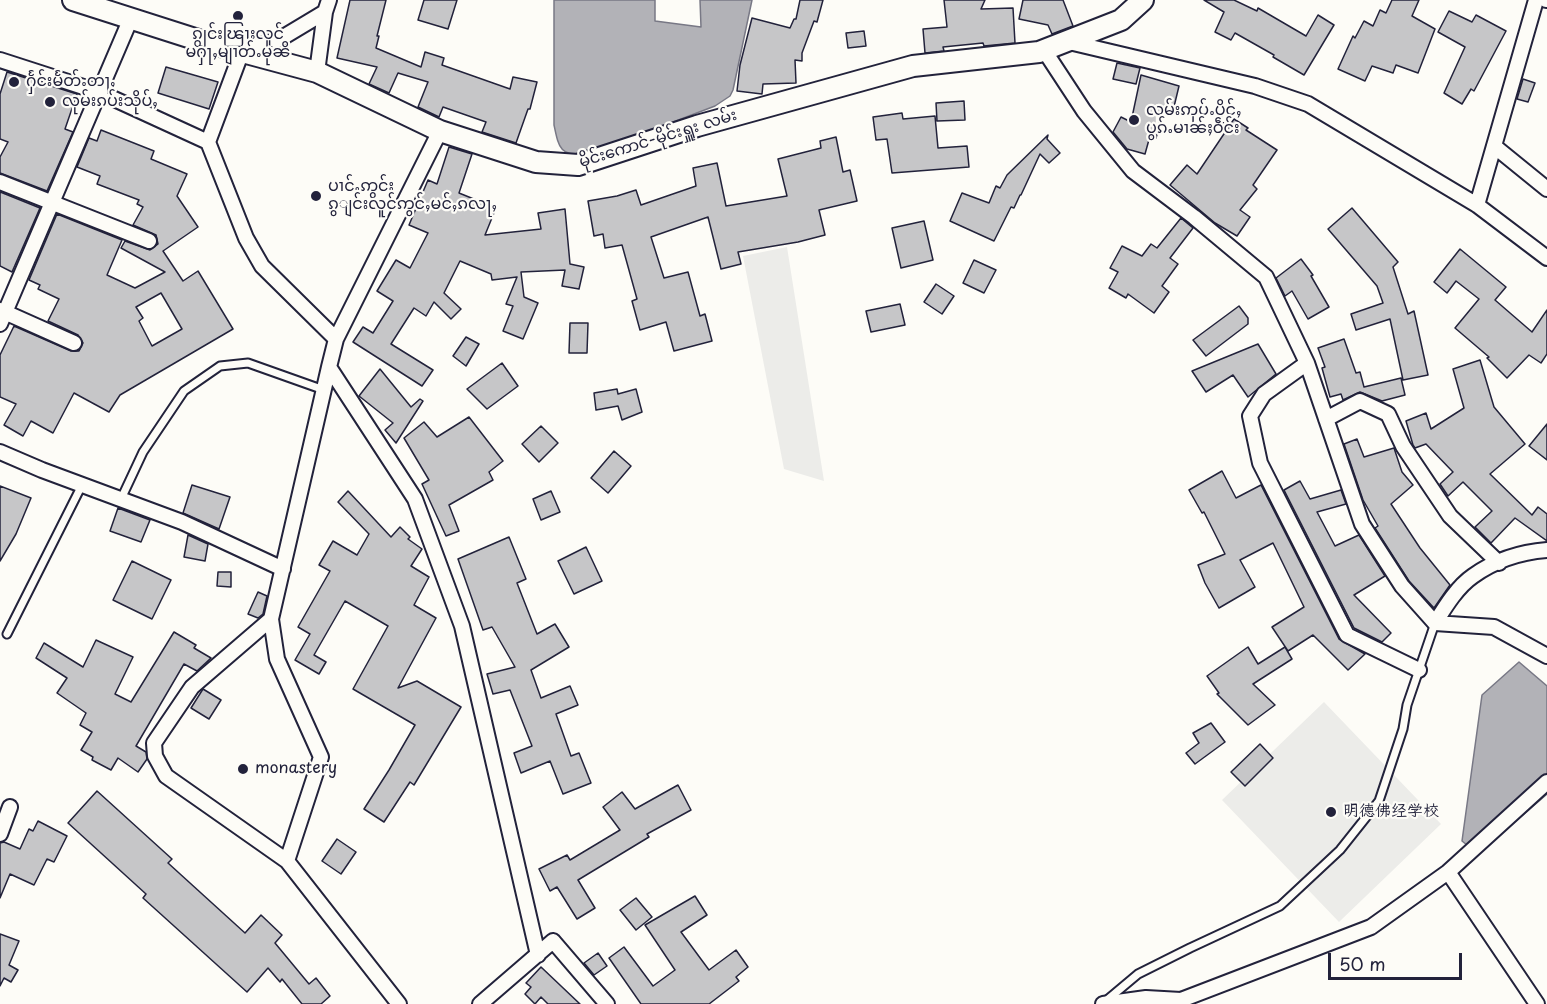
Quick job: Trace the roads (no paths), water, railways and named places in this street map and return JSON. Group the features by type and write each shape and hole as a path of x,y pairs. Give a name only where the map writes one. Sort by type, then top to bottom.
{"main road":[{"name":"မိုင်းကောင်-မိုင်းရှူး လမ်း","path":"73,0 198,40 317,72 440,131 536,162 578,165 697,126 913,66 1016,56 1044,50 1121,20 1143,0"}],"street":[{"path":"1477,205 1536,0"},
{"path":"327,6 279,39 242,51 208,142 246,238 262,266 336,339"},
{"path":"317,72 327,6"},
{"path":"74,343 2,315 131,18"},
{"path":"1069,42 1255,86 1308,104 1477,205 1547,258"},
{"path":"1044,50 1083,111 1133,171 1194,217 1266,277 1307,363 1362,524 1402,586 1434,623 1494,627 1547,656"},
{"path":"0,60 99,92 208,142"},
{"path":"287,861 321,757 277,659 271,619 336,339 440,131"},
{"path":"1494,146 1547,189"},
{"path":"0,182 148,241"},
{"path":"1307,363 1264,394 1250,416 1260,463 1347,635 1419,670"},
{"path":"329,367 415,499 462,626 538,955"},
{"path":"1326,419 1360,400 1388,414 1403,446 1450,516 1499,563"},
{"path":"0,452 182,522 283,569"},
{"path":"1434,623 1449,601 1472,577 1528,551 1547,550"},
{"path":"271,619 192,687 154,744 155,756 166,776 287,861 399,1004"},
{"path":"1103,1004 1146,998 1181,1000 1371,927 1448,872 1547,782"},
{"path":"0,834 10,807"},
{"path":"1448,872 1537,1004"},
{"path":"480,1004 553,941 607,1004"}],"lane":[{"path":"121,499 143,452 184,391 220,366 248,363 324,390"},
{"path":"8,634 82,485"},
{"path":"1103,1004 1138,975 1280,906 1340,850 1379,801 1434,623"}],"place":[{"name":"ၵျွင်းၽြႃးလူင် မႁႃႇမျၢတ်ႉမုၼိ","path":"238,16"},
{"name":"ႁႅင်းမႅတ်ႉတႃႇ","path":"14,82"},
{"name":"လုမ်းၵပ်းသိုပ်ႇ","path":"50,102"},
{"name":"လုမ်းဢုပ်ႉပိူင်ႇ ပွၵ်ႉမၢၼ်ႈဝဵင်း","path":"1134,120"},
{"name":"ပၢင်ႇဢွင်ႈ ၵွျင်းလူင်ဢွင်ႇမင်ႇၵလႃႇ","path":"316,196"},
{"name":"monastery","path":"243,769"},
{"name":"明德佛经学校","path":"1331,812"}]}
